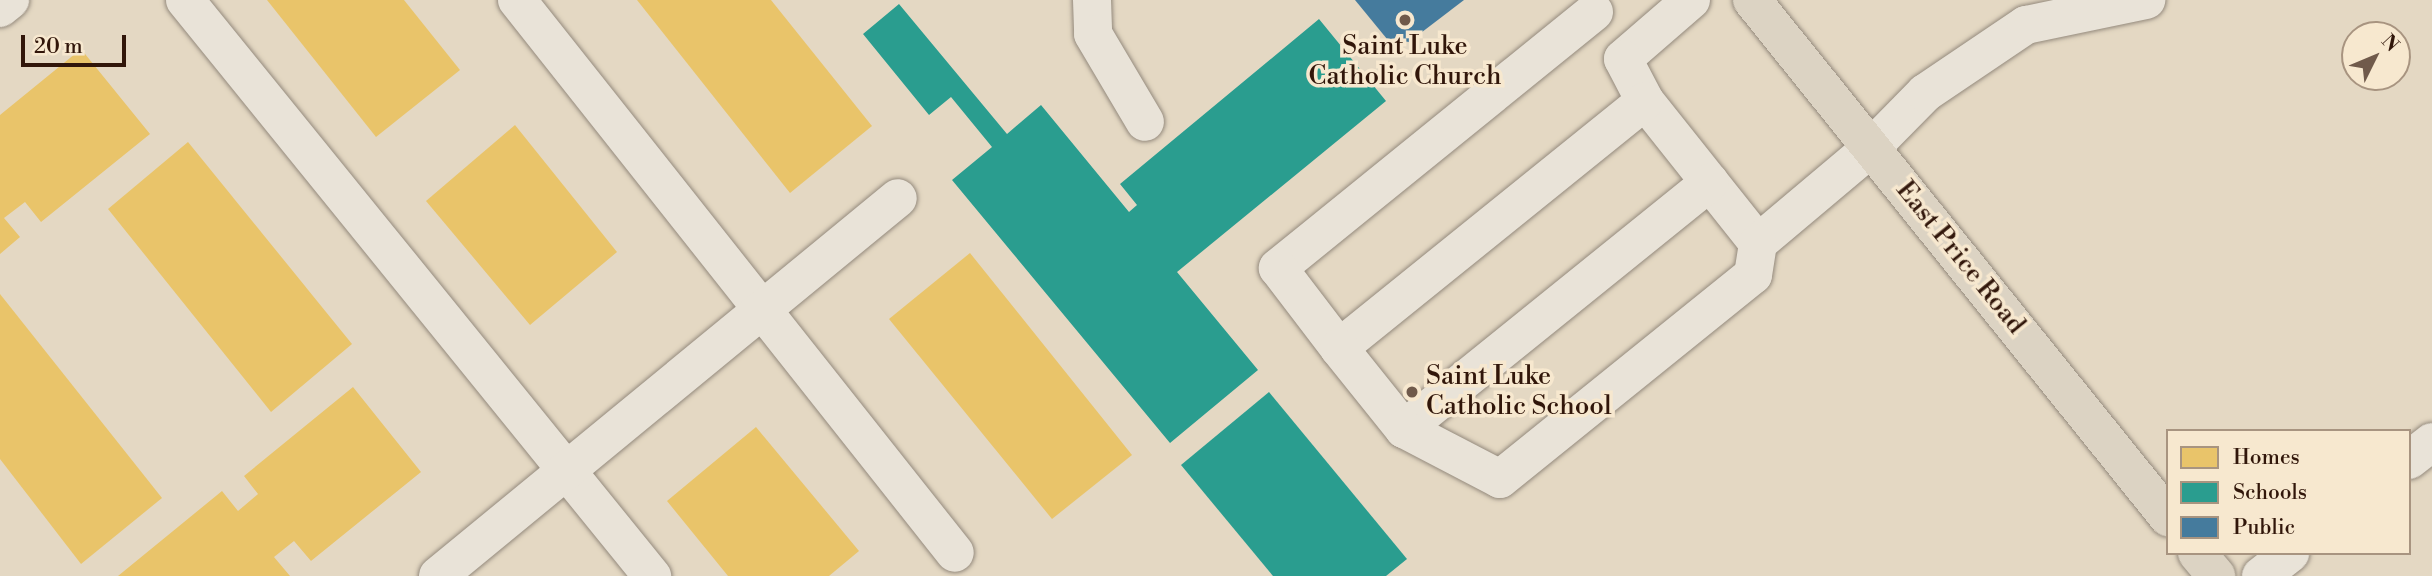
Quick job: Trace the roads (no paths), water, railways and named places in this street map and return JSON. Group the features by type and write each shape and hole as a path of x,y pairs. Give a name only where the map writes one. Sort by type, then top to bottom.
{"main road":[{"name":"East Price Road","path":"1752,0 2166,515"},
{"path":"2199,555 2216,576"}],"street":[{"path":"0,8 10,0"},
{"path":"185,0 652,576"},
{"path":"517,0 955,553"},
{"path":"1092,0 1093,34 1144,122"},
{"path":"1623,59 1691,0"},
{"path":"1758,243 1645,101 1591,6 1278,268 1404,429 1500,479 1753,275 1758,243 1871,148 1925,93 2017,12 2146,0"},
{"path":"1339,348 1645,101"},
{"path":"1404,429 1710,182"},
{"path":"438,576 898,198"},
{"path":"2411,458 2432,442"},
{"path":"2261,576 2287,555"}],"place":[{"name":"Saint Luke Catholic Church","path":"1405,20"},
{"name":"Saint Luke Catholic School","path":"1412,392"}]}
